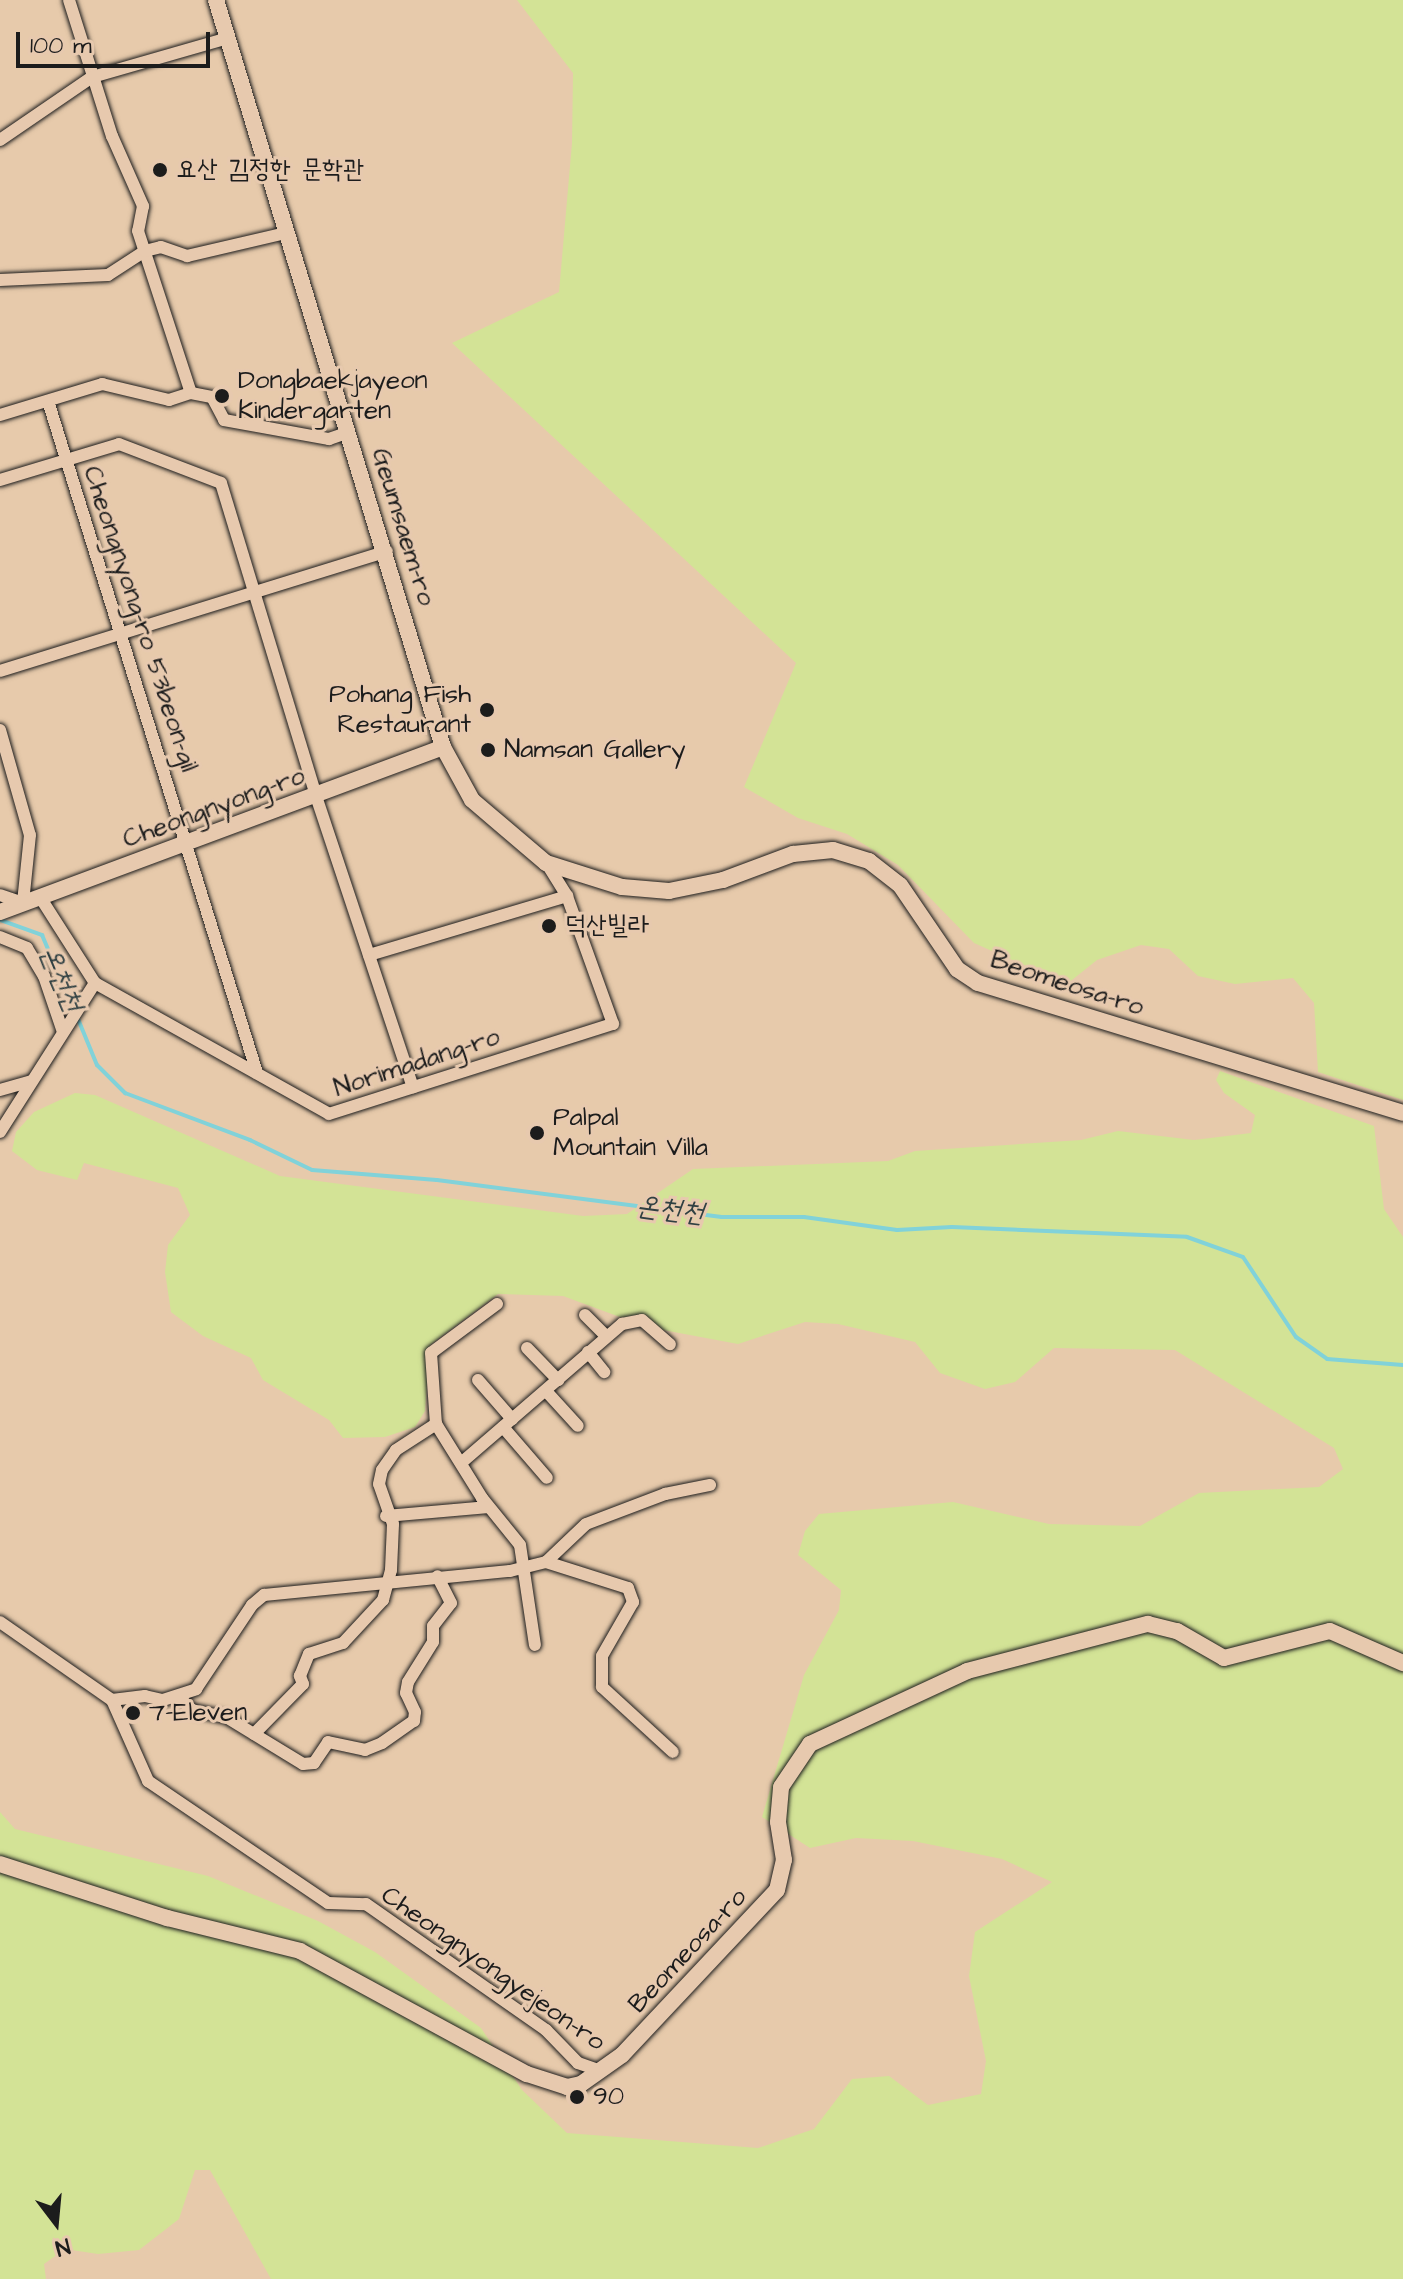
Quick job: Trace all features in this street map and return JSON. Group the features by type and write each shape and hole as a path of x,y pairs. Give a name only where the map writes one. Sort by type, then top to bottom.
{"street":[{"path":"69,0 92,77 143,206 138,231 191,393"},
{"name":"Geumsaem-ro","path":"216,0 387,551 443,747"},
{"path":"0,140 92,77 228,38"},
{"path":"0,280 108,275 145,251 161,247 187,256 286,233"},
{"path":"0,415 102,384 169,400 191,393 212,397 224,420 329,439 349,432"},
{"path":"0,480 66,459 48,401"},
{"name":"Cheongnyong-ro 53beon-gil","path":"253,592 221,483 119,444 66,459 257,1073"},
{"path":"0,671 387,551"},
{"path":"253,592 316,796 413,1087"},
{"path":"0,730 30,835 23,903 0,895"},
{"name":"Cheongnyong-ro","path":"0,912 443,747"},
{"name":"Beomeosa-ro","path":"443,747 472,800 546,863 622,887 669,891 723,880 793,854 842,852 869,861 900,885 957,969 978,983 1403,1113"},
{"name":"Norimadang-ro","path":"40,897 95,983 329,1114 613,1024 567,896 546,863"},
{"path":"369,955 567,896"},
{"path":"0,937 27,948 44,976 63,1032"},
{"path":"0,1132 95,983"},
{"path":"0,1090 32,1081"},
{"path":"497,1304 431,1353 436,1424 489,1507 520,1545 526,1566 535,1645"},
{"path":"585,1315 606,1336"},
{"path":"461,1463 606,1336 632,1319 642,1320 670,1344"},
{"path":"527,1348 558,1380"},
{"path":"588,1352 604,1372"},
{"path":"478,1380 547,1478"},
{"path":"546,1391 578,1426"},
{"path":"254,1734 303,1684 300,1676 309,1654 343,1643 383,1600 389,1580 393,1524 386,1516 379,1484 382,1470 396,1450 436,1424"},
{"path":"546,1562 586,1524 665,1494 710,1485"},
{"path":"386,1516 489,1507"},
{"path":"0,1622 112,1700 180,1698 196,1689 252,1605 264,1595 546,1562 628,1588 633,1602 602,1656 602,1687 673,1752"},
{"path":"180,1698 192,1710 226,1717 303,1764 314,1763 328,1742 365,1750 414,1721 415,1712 406,1693 408,1682 433,1642 433,1626 451,1603 437,1576"},
{"name":"Beomeosa-ro","path":"0,1864 167,1918 300,1951 553,2084 581,2084 601,2071 706,1971 777,1890 784,1860 778,1822 781,1787 810,1744 967,1671 1148,1624 1177,1631 1224,1658 1330,1631 1403,1663"},
{"name":"Cheongnyongyejeon-ro","path":"112,1700 148,1781 328,1903 366,1904 546,2030 578,2063 601,2071"}],"green space":[{"path":"517,0 1403,0 1403,1100 1318,1072 1314,1003 1293,978 1235,984 1198,976 1169,949 1141,945 1097,960 1067,984 974,943 898,865 847,834 798,818 744,787 796,663 452,343 559,292 572,143 573,73"},
{"path":"1220,1071 1374,1126 1384,1209 1403,1237 1403,2279 271,2279 210,2170 195,2170 179,2219 139,2250 98,2254 65,2249 44,2264 46,2279 0,2279 0,1812 15,1829 208,1876 318,1921 375,1952 481,2028 522,2090 567,2133 758,2148 814,2129 852,2079 889,2076 928,2105 981,2094 986,2061 969,1976 975,1932 1052,1882 1002,1859 913,1841 856,1838 810,1848 762,1817 804,1675 839,1610 841,1590 798,1555 805,1531 819,1514 953,1502 1049,1524 1140,1526 1199,1493 1319,1487 1343,1469 1334,1448 1175,1350 1054,1348 1015,1382 985,1389 940,1373 915,1342 838,1324 805,1322 738,1344 647,1327 563,1296 498,1294 430,1345 425,1411 415,1427 385,1437 343,1438 329,1420 263,1380 251,1358 203,1336 171,1312 165,1272 168,1245 190,1215 178,1188 84,1163 77,1180 37,1170 12,1151 16,1132 34,1112 75,1093 95,1095 280,1176 583,1216 627,1214 693,1169 888,1161 915,1151 1081,1140 1118,1131 1194,1140 1251,1133 1255,1115 1224,1093 1216,1080"}],"waterway":[{"name":"온천천","path":"0,920 42,935 74,1010"},
{"name":"온천천","path":"78,1019 97,1065 125,1093 250,1140 312,1170 437,1180 722,1217 804,1217 897,1230 952,1227 1187,1237 1243,1257 1296,1337 1327,1359 1403,1365"}],"place":[{"name":"요산 김정한 문학관","path":"160,170"},
{"name":"Dongbaekjayeon Kindergarten","path":"222,396"},
{"name":"Pohang Fish Restaurant","path":"487,710"},
{"name":"Namsan Gallery","path":"488,750"},
{"name":"덕산빌라","path":"549,926"},
{"name":"Palpal Mountain Villa","path":"537,1133"},
{"name":"7-Eleven","path":"133,1713"},
{"name":"90","path":"577,2097"}]}
